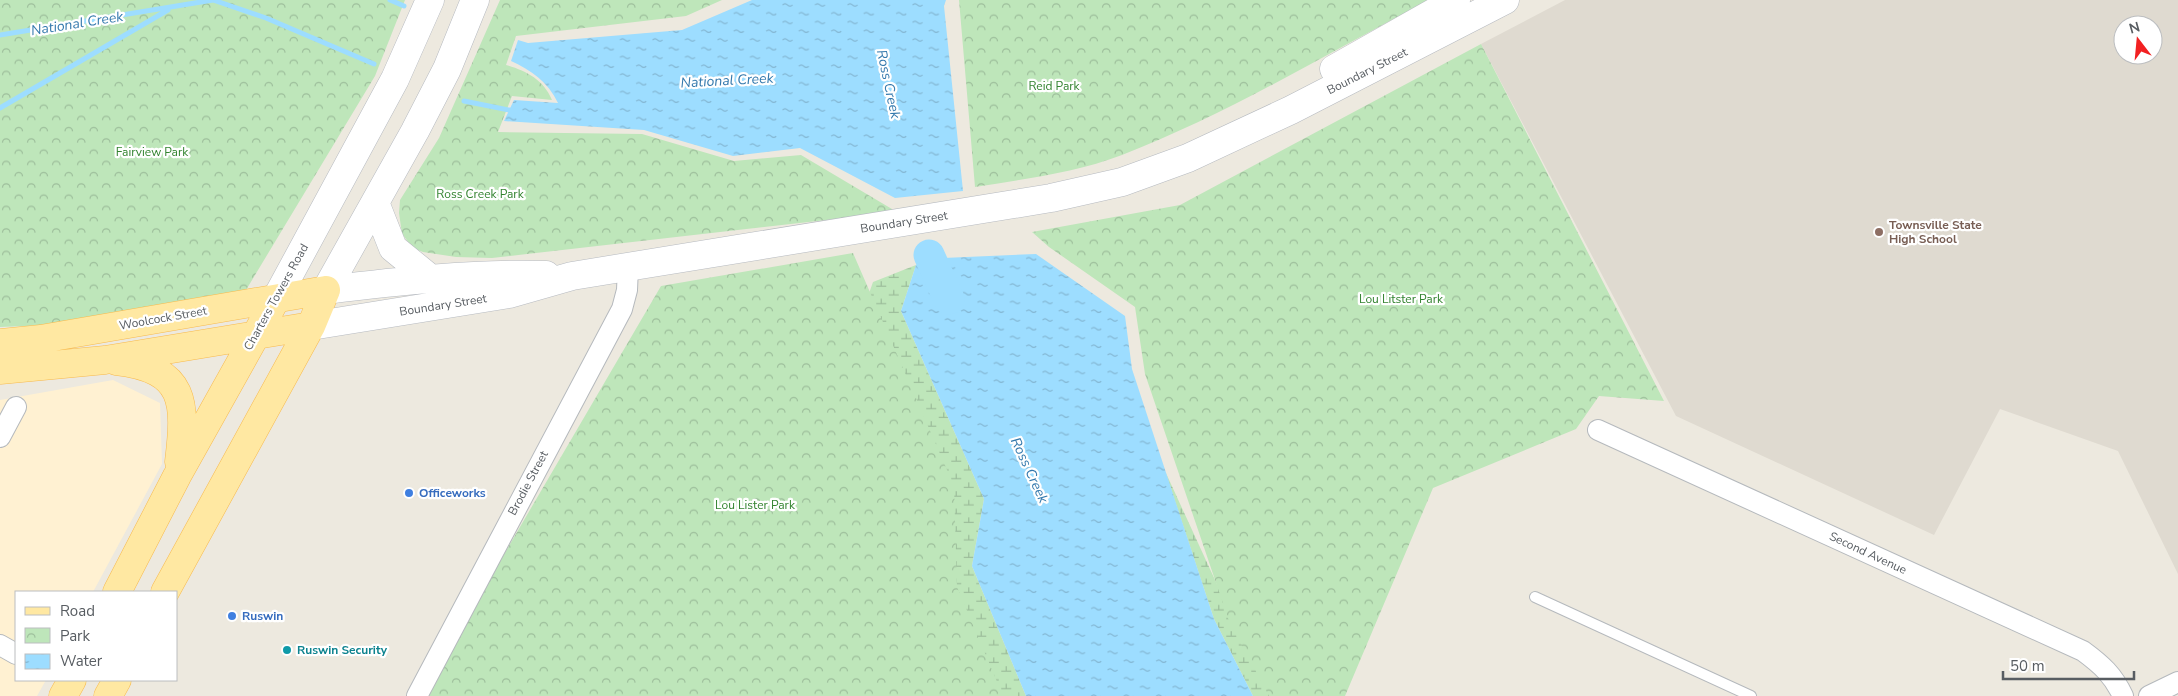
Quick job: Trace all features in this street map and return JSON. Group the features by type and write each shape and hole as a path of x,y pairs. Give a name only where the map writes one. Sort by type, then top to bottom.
{"main road":[{"name":"Charters Towers Road","path":"118,591 177,476 254,335 276,299 395,79 430,0"},
{"path":"166,591 311,326 326,290 376,204 446,69 475,0"},
{"name":"Boundary Street","path":"1228,139 1284,98 1456,0"},
{"name":"Boundary Street","path":"311,326 509,294 572,276 1068,194 1153,172 1291,110 1505,0"},
{"path":"376,204 393,248 431,279"},
{"name":"Boundary Street","path":"326,290 431,279 503,274 572,276"},
{"name":"Woolcock Street","path":"0,343 51,337 326,290"},
{"path":"0,370 105,360 311,326"},
{"path":"105,360 143,367 165,378 177,390 183,413 177,476"},
{"path":"108,696 116,681"}],"street":[{"name":"Brodie Street","path":"417,696 622,309 627,290 628,267"},
{"path":"0,437 16,407"},
{"name":"Second Avenue","path":"1598,430 2083,651 2105,667 2124,696"},
{"path":"0,645 15,653"},
{"path":"2149,696 2178,682"}],"lane":[{"path":"1535,597 1751,696"}],"shaded area":[{"name":"Townsville State High School","path":"1565,0 2178,0 2178,574 2118,451 2000,409 1934,535 1676,416 1481,44"},
{"path":"113,380 160,403 162,464 94,591 15,591 15,681 45,681 37,696 0,696 0,400"}],"green space":[{"name":"Fairview Park","path":"0,0 405,0 375,76 246,290 77,324 0,327"},
{"name":"Ross Creek Park","path":"500,0 722,0 686,16 516,36 506,65 520,70 539,81 552,100 512,96 498,132 642,134 734,161 801,155 897,212 492,258 456,257 423,252 413,248 402,234 399,213 400,200 439,138"},
{"name":"Reid Park","path":"959,0 1429,0 1239,102 1161,139 1122,155 1086,166 1049,175 975,187"},
{"name":"Lou Litster Park","path":"1481,44 1664,401 1599,396 1576,429 1433,488 1345,696 1269,696 1229,621 1145,374 1135,307 1049,247 1032,232 1180,205"},
{"name":"Lou Lister Park","path":"853,253 954,486 957,587 1003,696 421,696 661,286"},
{"path":"916,265 901,311 984,499 972,566 1026,696 986,696 860,319 873,282"},
{"path":"1165,471 1232,617 1272,696 1253,696 1214,619"}],"water":[{"path":"752,0 946,0 944,6 963,191 895,198 800,148 733,156 644,130 504,121 514,100 558,103 544,83 525,68 511,61 518,40 528,43 682,30"},
{"path":"1036,254 1125,316 1132,369 1214,619 1253,696 1026,696 972,566 984,499 901,311 916,265 943,258"}],"waterway":[{"name":"National Creek","path":"0,35 213,0 266,18 374,64"},
{"name":"National Creek","path":"390,0 404,6"},
{"path":"0,108 168,10"},
{"path":"464,101 514,111"},
{"name":"Ross Creek","path":"929,255 949,299"}],"place":[{"name":"Townsville State High School","path":"1879,232"},
{"name":"Officeworks","path":"409,493"},
{"name":"Ruswin","path":"232,616"},
{"name":"Ruswin Security","path":"287,650"}]}
